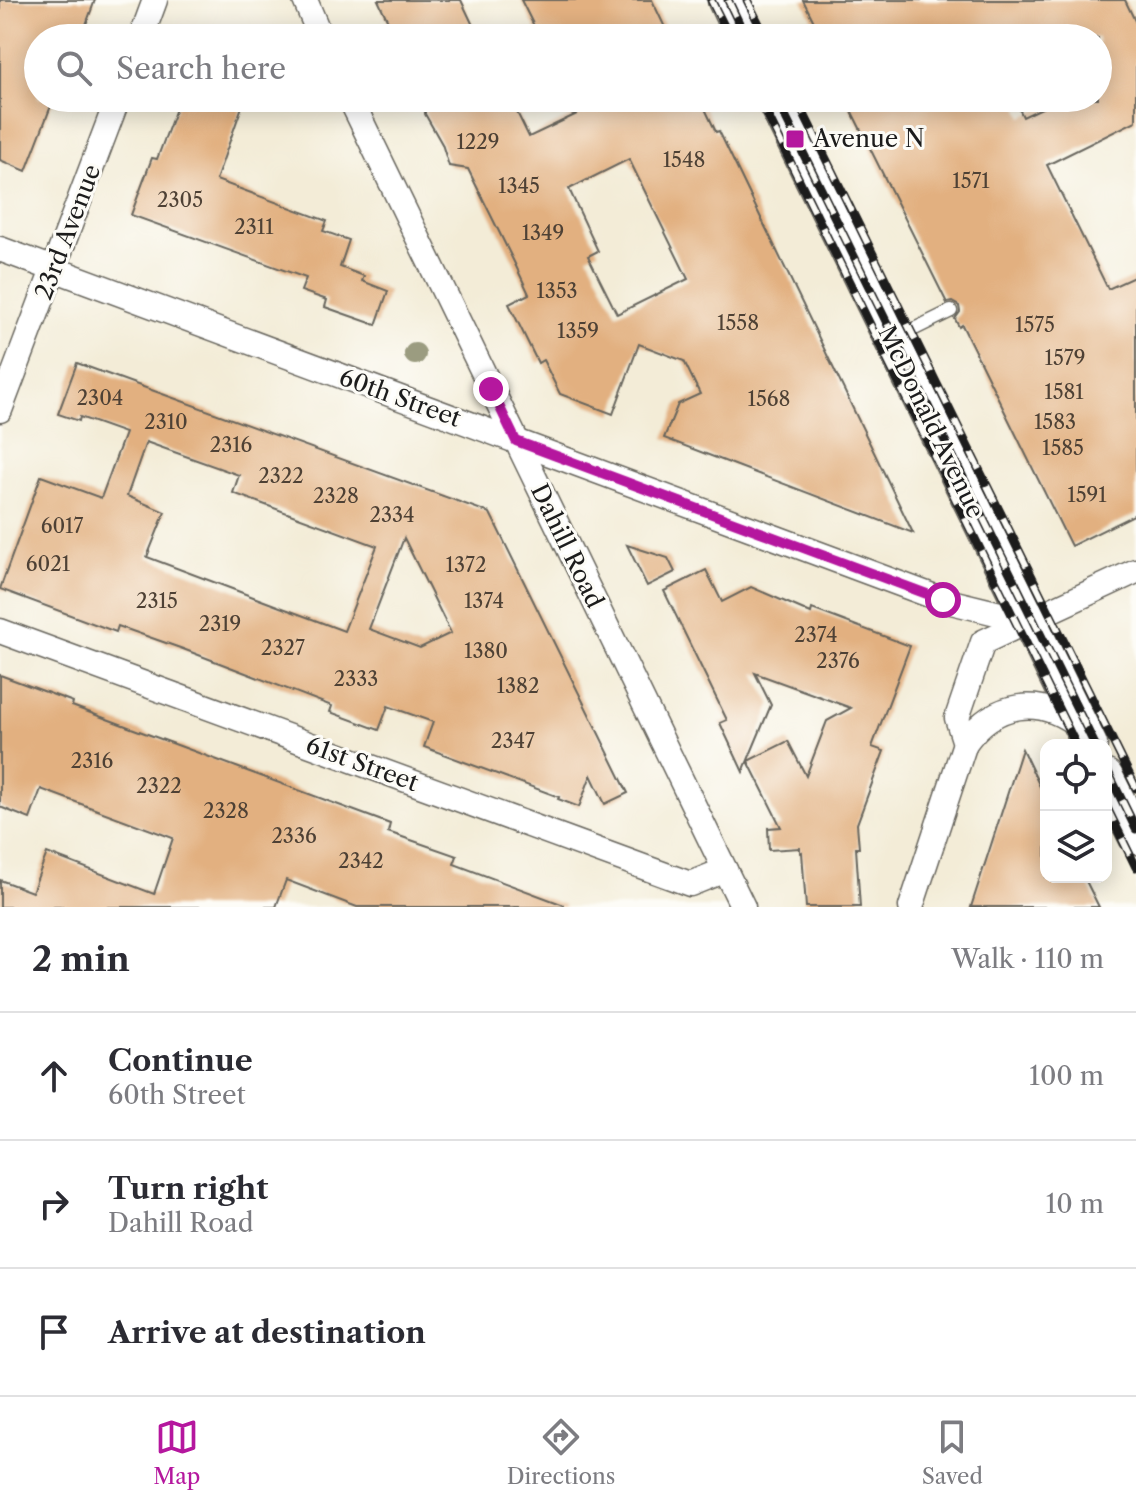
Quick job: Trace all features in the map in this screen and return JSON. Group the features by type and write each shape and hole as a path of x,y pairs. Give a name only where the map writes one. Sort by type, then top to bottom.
{"main road":[{"path":"725,0 736,24"},
{"name":"McDonald Avenue","path":"780,112 1086,737"},
{"path":"1112,789 1136,837"}],"street":[{"path":"146,24 155,0"},
{"path":"292,0 313,20"},
{"name":"23rd Avenue","path":"0,410 113,112"},
{"name":"Dahill Road","path":"357,112 743,907"},
{"name":"60th Street","path":"0,249 943,600 1029,621"},
{"path":"965,743 957,718 983,642 1136,571"},
{"name":"61st Street","path":"0,631 690,884 725,870"},
{"path":"911,907 965,743 975,729 987,719 1020,707 1037,706 1066,716 1086,737"}],"lane":[{"path":"891,340 951,311"}],"building":[{"path":"0,0 95,0 86,24 24,24 24,112 49,112 26,171 0,160"},
{"path":"378,0 461,0 472,24 389,24"},
{"path":"521,0 652,0 663,24 533,24"},
{"path":"803,0 1125,0 1136,23 1136,121 1047,165 1108,289 1136,276 1136,514 1071,546 962,325 959,327 955,319 960,312 959,306 947,303 852,112 1021,112 1023,117 1034,112 1112,112 1112,24 815,24"},
{"path":"175,112 240,112 216,180 327,221 323,231 349,240 340,267 364,276 362,281 388,291 376,325 325,307 327,300 301,291 306,278 131,215 152,158 157,159"},
{"path":"517,112 529,137 576,112 707,112 716,132 719,131 913,533 664,438 678,404 700,394 684,361 639,344 613,414 560,394 543,360 538,363 509,304 529,294 468,169 449,166 442,144 425,114","holes":["629,159 688,279 617,314 588,256 598,251 569,189"]},
{"path":"77,363 490,513 628,793 605,804 591,775 579,807 424,747 433,722 388,706 379,730 330,712 332,706 183,649 118,626 116,632 0,589 41,476 101,498 125,433 80,417 79,421 58,414","holes":["146,442 239,475 233,493 377,546 344,631 147,557 165,512 127,496","404,538 451,633 420,648 369,629"]},
{"path":"627,545 668,558 675,572 647,586"},
{"path":"706,570 722,602 751,587 811,613 812,609 910,646 872,747 884,751 857,824 860,907 806,907 802,852 800,848 769,850 768,828 781,827 748,761 788,741 806,776 827,721 851,708 755,673 771,705 743,772 720,723 727,720 664,591"},
{"path":"0,675 73,702 72,706 390,824 388,832 457,856 454,864 564,907 357,907 286,880 276,907 0,907 0,880 32,892 47,853 154,894 173,838 41,789 30,819 0,807"},
{"path":"1022,749 1040,786 1040,883 1087,883 1099,907 971,907"}],"railway":[{"path":"711,0 723,24"},
{"path":"728,0 739,24"},
{"path":"747,0 759,24"},
{"path":"766,112 1073,739"},
{"path":"783,112 1092,739"},
{"path":"803,112 1136,788"},
{"path":"1112,780 1136,829"},
{"path":"1108,811 1136,867"}],"place":[{"name":"Avenue N","path":"795,139"}],"route":[{"path":"491,389 516,441 943,600"}]}
